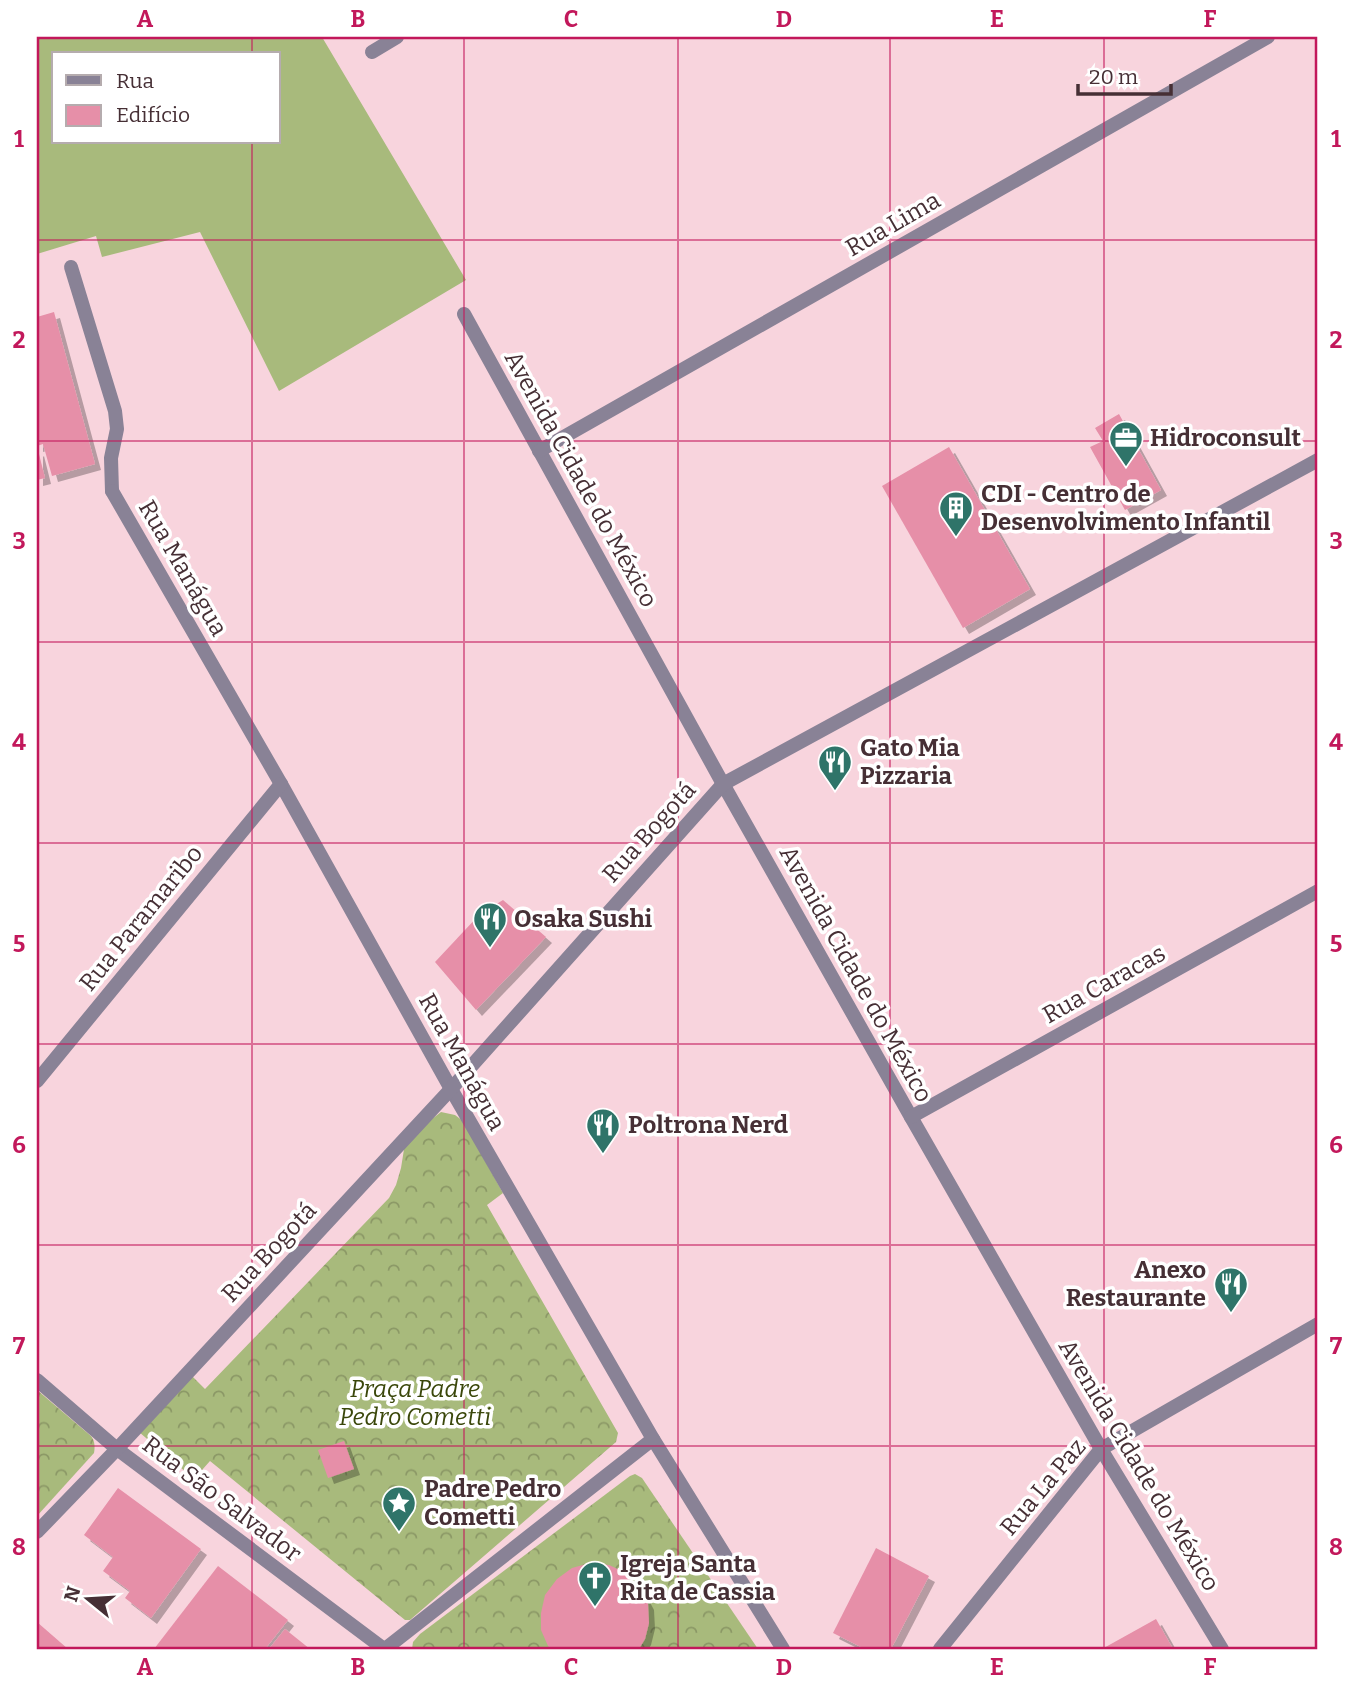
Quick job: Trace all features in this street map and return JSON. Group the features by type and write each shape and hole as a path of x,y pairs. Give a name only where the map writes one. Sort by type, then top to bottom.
{"street":[{"path":"372,52 397,37"},
{"name":"Rua Lima","path":"539,451 1268,37"},
{"name":"Rua Manágua","path":"71,267 115,411 117,429 111,458 112,491 653,1439 783,1649"},
{"name":"Avenida Cidade do México","path":"464,314 911,1118 1101,1449 1222,1649"},
{"name":"Rua Bogotá","path":"37,1532 451,1089 723,784 1318,460"},
{"name":"Rua Paramaribo","path":"37,1081 281,783"},
{"name":"Rua Caracas","path":"911,1118 1318,891"},
{"name":"Rua La Paz","path":"940,1649 1101,1449 1318,1324"},
{"name":"Rua São Salvador","path":"37,1380 117,1449 384,1649"},
{"path":"384,1649 653,1439"}],"green space":[{"path":"37,37 322,37 466,280 279,391 200,232 102,257 96,236 37,254"},
{"name":"Praça Padre Pedro Cometti","path":"441,1112 455,1115 463,1121 503,1193 487,1205 618,1433 616,1442 410,1620 405,1620 210,1461 194,1479 139,1432 192,1376 205,1389 389,1198 401,1168 405,1143"},
{"path":"37,1390 91,1436 95,1446 94,1453 37,1516"},
{"path":"635,1474 642,1478 758,1649 412,1649 413,1642 420,1634"}],"building":[{"path":"54,312 95,464 52,476 43,444 37,446 37,317"},
{"name":"Hidroconsult","path":"1119,414 1161,490 1125,510 1090,447 1103,441 1095,428"},
{"name":"CDI - Centro de Desenvolvimento Infantil","path":"949,447 1030,589 963,628 882,486"},
{"path":"37,451 45,478 37,480"},
{"name":"Osaka Sushi","path":"503,900 546,937 476,1010 435,962 479,915"},
{"path":"344,1441 354,1469 328,1478 318,1450"},
{"path":"118,1488 201,1549 151,1618 125,1598 130,1591 103,1571 113,1557 84,1535"},
{"path":"876,1548 929,1576 891,1649 865,1649 833,1633"},
{"name":"Igreja Santa Rita de Cassia","path":"590,1563 609,1565 626,1573 639,1587 648,1604 649,1623 639,1649 551,1649 548,1646 541,1630 545,1595 557,1579 572,1568"},
{"path":"218,1566 288,1620 265,1649 154,1649"},
{"path":"1156,1619 1173,1649 1102,1649"},
{"path":"37,1622 68,1649 37,1649"},
{"path":"285,1629 310,1649 269,1649"}],"place":[{"name":"Hidroconsult","path":"1126,468"},
{"name":"CDI - Centro de Desenvolvimento Infantil","path":"956,538"},
{"name":"Gato Mia Pizzaria","path":"835,792"},
{"name":"Osaka Sushi","path":"490,949"},
{"name":"Poltrona Nerd","path":"603,1155"},
{"name":"Anexo Restaurante","path":"1231,1314"},
{"name":"Padre Pedro Cometti","path":"399,1533"},
{"name":"Igreja Santa Rita de Cassia","path":"595,1608"}]}
